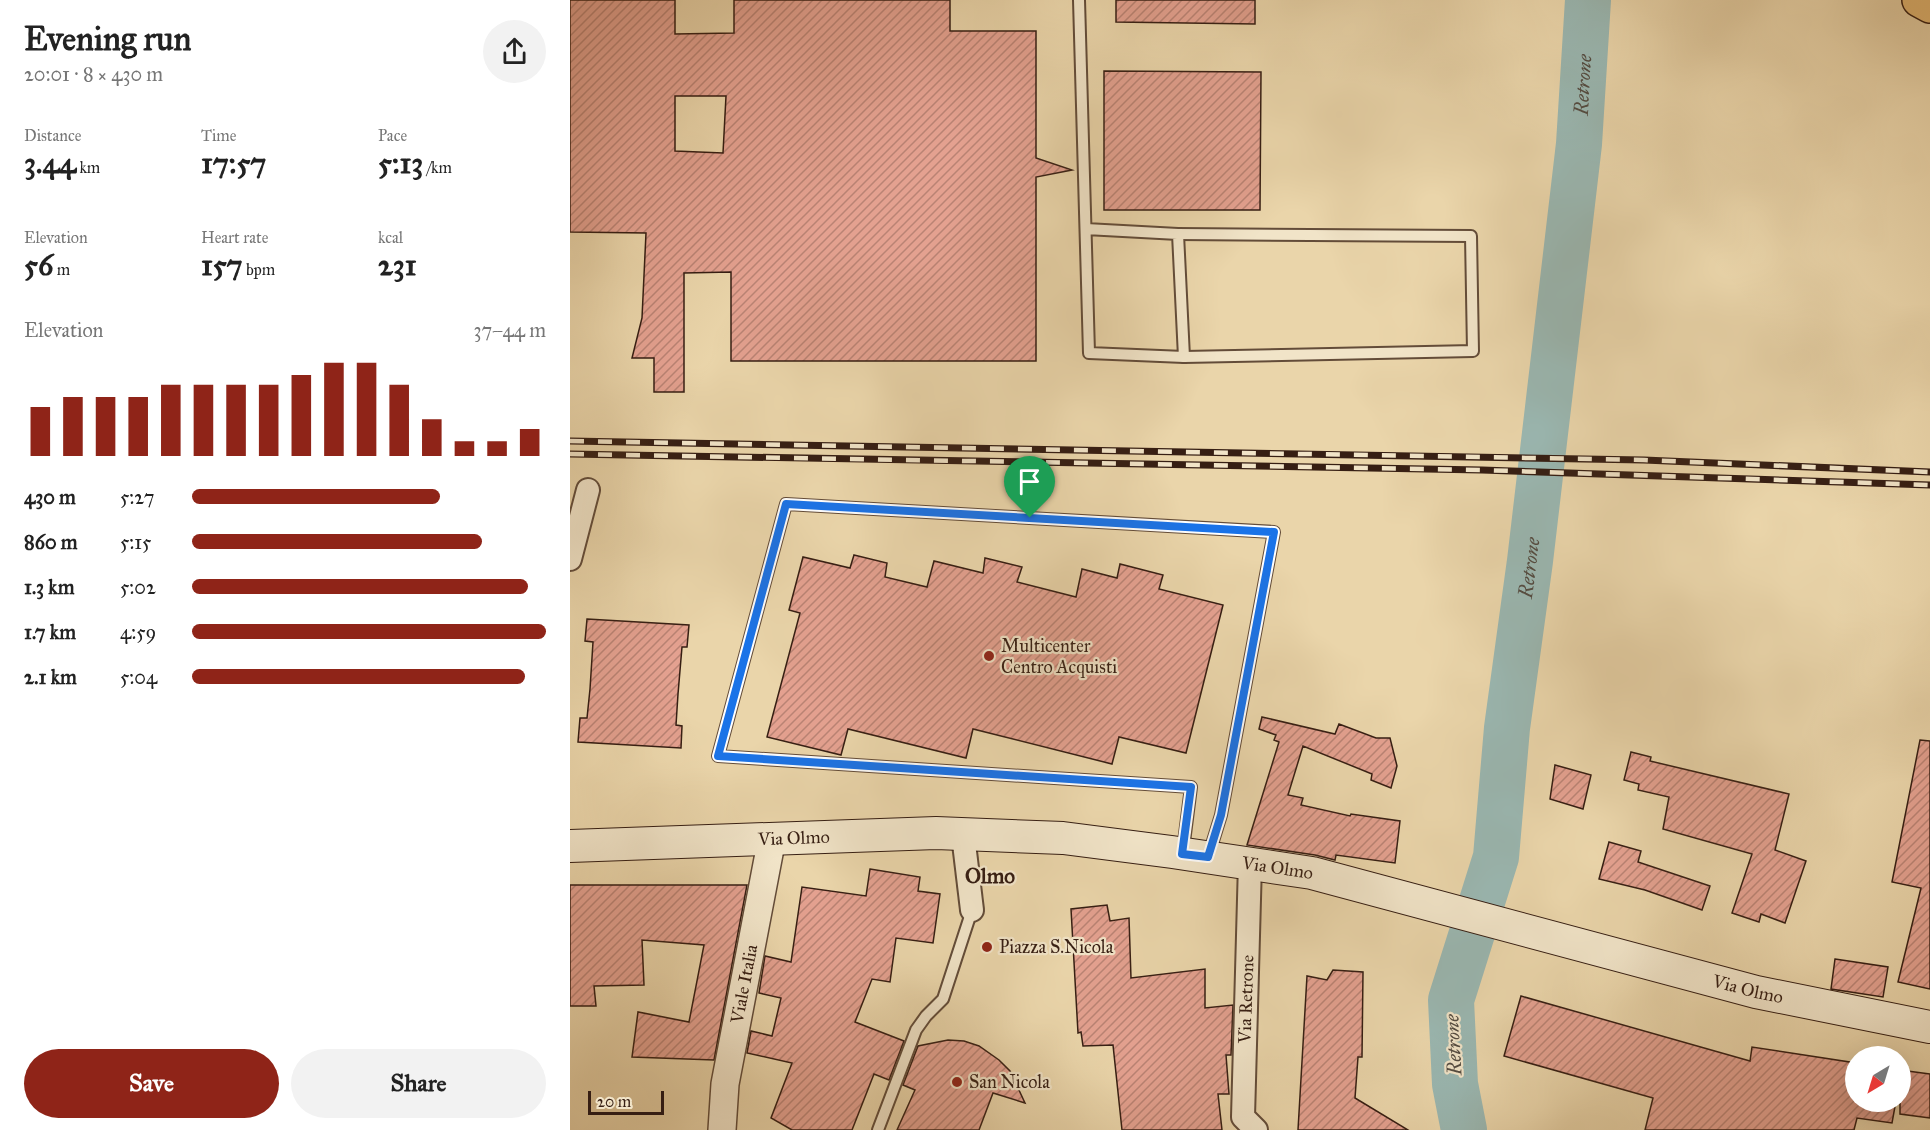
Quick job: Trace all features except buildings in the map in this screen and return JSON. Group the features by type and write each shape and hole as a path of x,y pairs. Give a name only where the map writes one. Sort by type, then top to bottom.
{"main road":[{"path":"1919,0 1930,6"},
{"name":"Via Olmo","path":"570,846 936,833 1063,838 1195,855 1312,873 1756,992 1930,1027"}],"street":[{"path":"570,559 588,490"},
{"path":"963,835 972,910"},
{"name":"Viale Italia","path":"722,1130 725,1084 772,838"},
{"name":"Via Retrone","path":"1242,1126 1250,863"}],"lane":[{"path":"1079,0 1089,353 1184,357 1473,351 1471,236 1178,234 1086,229"},
{"path":"1178,234 1184,357"},
{"path":"786,504 1274,532 1221,815 1195,855 1191,787 718,756 786,504"},
{"path":"878,1130 916,1030 943,999 972,910"}],"waterway":[{"name":"Retrone","path":"1464,1130 1455,1084 1451,1000 1496,857 1507,728 1530,561 1579,144 1588,0"}],"railway":[{"path":"570,441 1644,460 1930,472"},
{"path":"570,454 1482,470 1930,485"}],"place":[{"name":"Multicenter Centro Acquisti","path":"989,656"},
{"name":"Piazza S.Nicola","path":"987,947"},
{"name":"San Nicola","path":"957,1082"}],"district":[{"name":"Olmo","path":"990,876"}],"route":[{"path":"786,504 1030,518 1274,532 1221,815 1208,857 1182,854 1191,787 718,756 786,504"}]}
